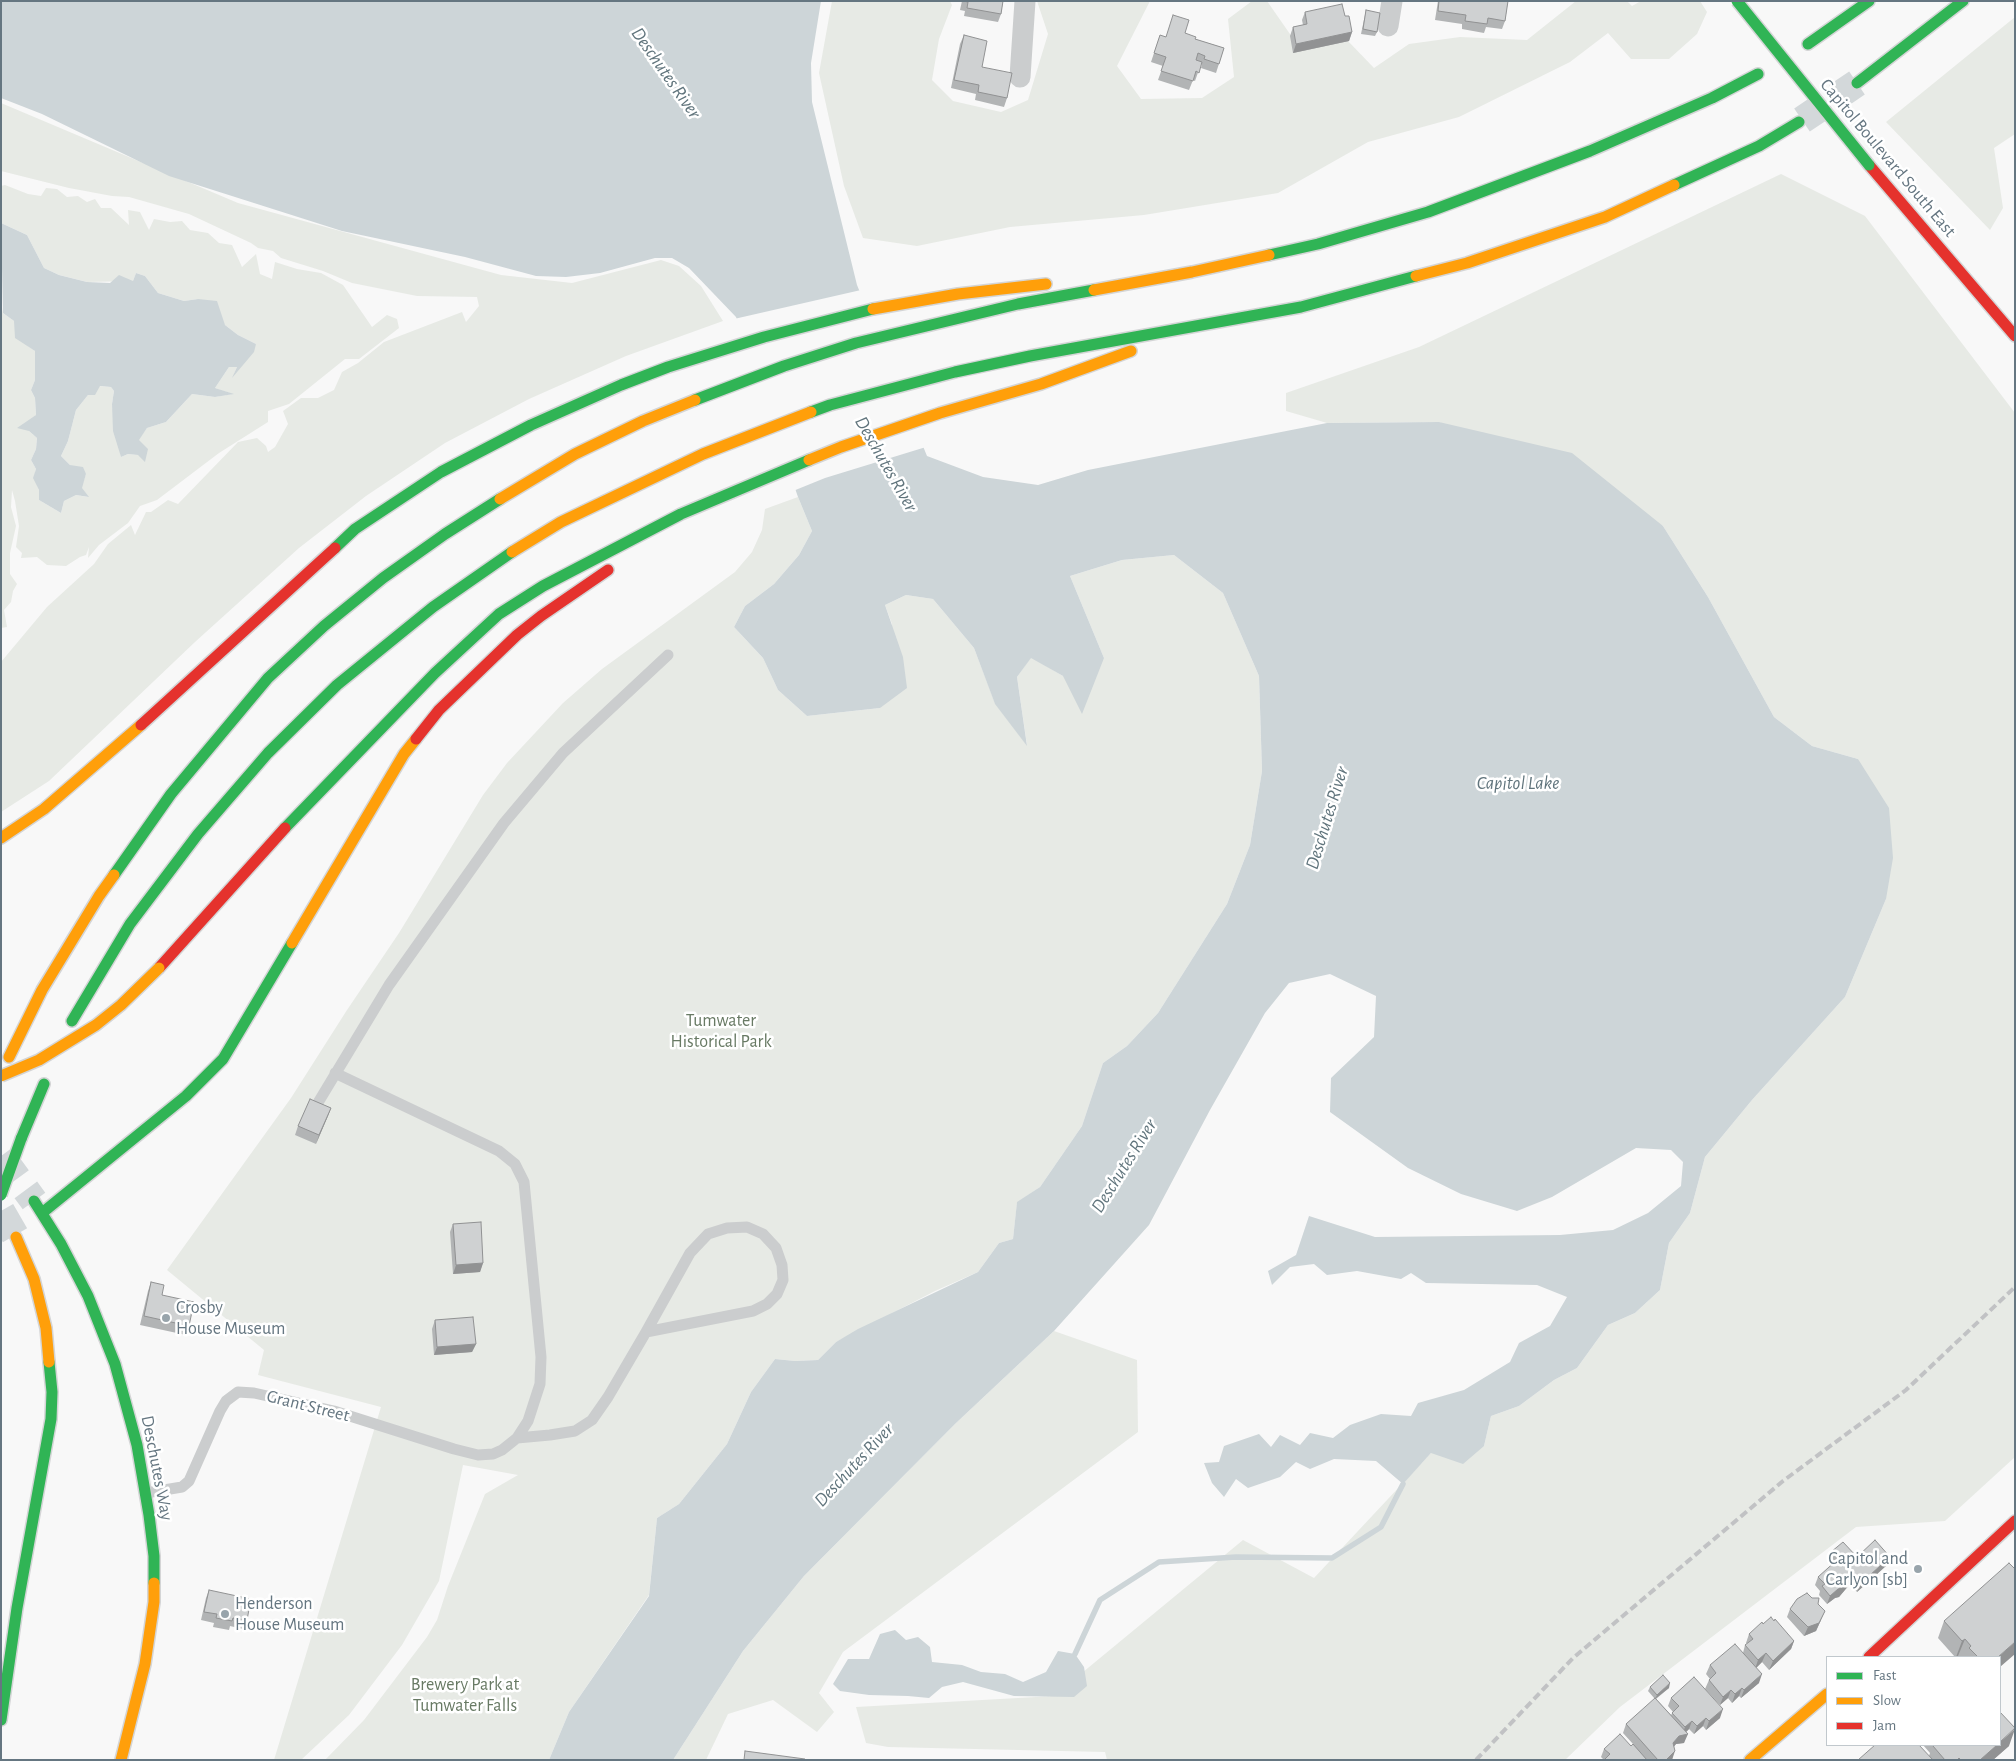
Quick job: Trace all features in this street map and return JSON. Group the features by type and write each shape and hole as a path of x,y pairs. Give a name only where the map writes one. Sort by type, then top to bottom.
{"main road":[{"name":"Capitol Boulevard South East","path":"1737,1 1869,165 2015,336"},
{"path":"1808,44 1869,1"},
{"path":"1857,84 1963,1"},
{"path":"9,1057 42,990 99,896 171,794 268,678 324,626 383,578 445,534 574,454 642,421 682,405 784,366 856,343 1018,304 1192,272 1318,244 1428,212 1599,147 1712,98 1758,74"},
{"path":"72,1021 130,924 198,834 268,753 337,685 433,607 500,560 561,522 703,454 830,405 928,378 1030,356 1301,307 1466,264 1596,220 1759,146 1799,122"},
{"path":"1083,281 1192,272"},
{"path":"1,838 44,809 120,744 355,529 441,472 531,425 668,367 815,322 892,306 1013,286 1053,283"},
{"path":"1,1076 39,1060 96,1025 120,1005 159,968 280,833 351,762 435,673 499,614 543,586 634,538 721,496 841,447 940,413 1041,384 1196,327"},
{"path":"688,524 713,509 721,496"},
{"path":"42,1212 192,1091 223,1059 400,761 438,710 517,635 619,562"},
{"path":"25,998 79,929"},
{"path":"1,1195 21,1139 44,1084"},
{"name":"Deschutes Way","path":"34,1201 42,1212 88,1296 115,1364 137,1445 146,1493 154,1556 154,1602 145,1664 121,1760"},
{"path":"1,1683 17,1608 51,1419 52,1384 46,1328 29,1264 16,1237"},
{"path":"1870,1656 2015,1521"},
{"path":"1,1720 17,1608"},
{"path":"1750,1760 1826,1695"}],"street":[{"path":"1020,77 1025,1"},
{"path":"1388,26 1392,1"}],"lane":[{"path":"316,1106 389,986 504,823 563,753 668,655"},
{"path":"336,1073 499,1151 516,1164 524,1182 541,1357 541,1377 538,1394 528,1421 517,1438"},
{"path":"517,1438 575,1431 592,1420 646,1332 690,1253 708,1234 726,1228 747,1226 763,1234 776,1248 782,1265 783,1280 777,1294 767,1304 753,1311 646,1332"},
{"name":"Grant Street","path":"146,1493 182,1487 189,1481 220,1411 226,1401 238,1392 254,1393 334,1412 478,1455 493,1454 502,1450 517,1438"}],"green space":[{"path":"832,1 950,1 952,5 939,39 932,80 953,101 1001,112 1028,100 1048,34 1037,1 1150,1 1117,66 1141,99 1202,98 1234,77 1228,19 1252,1 1267,1 1299,47 1348,41 1374,68 1409,44 1460,37 1527,40 1576,1 1627,1 1632,6 1641,1 1700,1 1707,12 1697,34 1669,59 1631,59 1608,33 1570,62 1459,117 1368,142 1278,193 1144,215 1010,227 917,246 863,238 844,186 819,73"},
{"path":"2015,17 2015,134 1994,148 2003,208 1990,230 1886,122"},
{"path":"1,103 238,203 501,275 572,283 661,260 679,266 701,286 723,321 626,356 529,399 445,443 366,496 299,548 195,642 49,781 1,812 1,662 47,607 94,564 108,544 131,525 135,535 146,512 151,512 168,500 178,504 238,442 257,438 266,446 268,452 275,447 288,424 283,411 301,398 318,398 334,390 342,372 358,363 384,342 462,312 466,322 479,306 477,297 417,296 352,283 323,271 281,258 273,251 258,248 189,214 129,197 112,196 69,188 1,171"},
{"path":"1781,174 1865,216 2015,413 2015,1457 1945,1521 1856,1527 1620,1707 1565,1760 1107,1760 1105,1752 888,1747 866,1743 856,1707 1054,1696 1243,1540 1314,1578 1431,1453 1484,1446 1491,1416 1519,1406 1554,1380 1577,1368 1608,1325 1635,1313 1660,1290 1669,1243 1690,1213 1705,1157 1752,1100 1845,997 1886,899 1858,759 1812,746 1774,717 1708,597 1663,526 1439,422 1327,423 1286,411 1286,393 1419,347"},
{"path":"5,185 28,194 41,196 46,188 57,189 67,197 78,196 87,202 95,199 101,208 111,208 129,225 128,210 140,212 149,230 154,219 170,222 182,221 190,230 208,233 219,243 232,245 242,267 256,254 260,274 272,279 275,262 297,269 321,273 343,285 372,327 387,315 397,319 399,328 359,359 345,359 289,404 268,411 268,422 219,453 157,500 140,506 128,523 99,545 88,558 89,547 86,555 66,566 47,565 37,557 21,558 22,553 16,547 19,526 12,490 11,507 16,526 10,553 10,574 17,584 13,591 11,602 4,610 7,627 1,628 1,302 3,313 14,321 28,346 35,351 35,380 31,390 35,398 36,415 29,431 37,438 36,449 31,460 36,469 34,478 39,490 39,500 61,513 64,501 76,495 88,497 81,488 86,474 70,465 61,456 68,441 76,410 88,395 99,386 111,387 114,391 112,404 121,457 128,454 138,455 138,440 147,428 166,422 192,394 215,397 232,394 215,388 229,367 237,367 234,374 256,344 238,335 225,325 198,299 184,301 158,293 145,276 136,273 133,281 87,282 59,275 44,268 27,235 1,223 1,186"},
{"name":"Tumwater Historical Park","path":"798,497 812,531 799,555 774,584 745,606 734,627 763,658 778,690 807,716 880,708 892,624 885,605 906,595 933,599 974,648 995,703 1027,745 1017,677 1031,657 1063,676 1104,658 1070,576 1122,560 1174,555 1223,593 1259,676 1262,771 1250,845 1227,904 1158,1013 1127,1046 1103,1063 1082,1126 1040,1187 1017,1203 1013,1239 999,1243 978,1272 935,1291 836,1342 818,1360 795,1361 775,1359 751,1392 727,1444 679,1504 657,1518 649,1595 569,1712 549,1760 325,1760 364,1720 427,1637 437,1620 448,1586 485,1494 518,1475 463,1465 439,1581 402,1645 349,1715 301,1760 274,1760 381,1407 258,1375 264,1350 167,1270 291,1098 399,933 483,795 507,763 563,703 602,669 735,572 752,552 762,530 765,509"},
{"path":"1054,1331 1137,1360 1138,1432 843,1652 819,1693 834,1712 817,1732 773,1700 728,1714 706,1760 673,1760 743,1651 804,1576 955,1424"}],"water":[{"name":"Capitol Lake","path":"1,1 821,1 811,63 812,102 857,285 927,456 983,477 1038,485 1088,470 1327,423 1439,422 1572,453 1663,526 1708,597 1774,717 1812,746 1858,759 1889,808 1893,858 1886,899 1845,997 1752,1100 1705,1157 1690,1213 1669,1243 1660,1290 1635,1313 1608,1325 1577,1368 1554,1380 1519,1406 1491,1416 1484,1446 1463,1464 1431,1453 1403,1484 1376,1461 1334,1459 1310,1469 1296,1462 1280,1477 1248,1488 1236,1479 1224,1497 1212,1483 1204,1463 1219,1462 1224,1446 1259,1434 1271,1447 1280,1435 1300,1445 1310,1433 1333,1438 1350,1425 1381,1414 1411,1416 1418,1403 1464,1390 1510,1362 1519,1343 1550,1326 1567,1297 1537,1285 1426,1283 1411,1273 1401,1279 1357,1271 1327,1275 1314,1264 1290,1267 1272,1285 1268,1271 1296,1255 1309,1216 1375,1237 1560,1235 1613,1230 1648,1213 1681,1186 1683,1162 1671,1150 1636,1148 1552,1197 1517,1211 1461,1194 1408,1168 1330,1112 1331,1078 1374,1037 1376,996 1330,974 1289,983 1265,1013 1210,1110 1149,1225 1054,1331 955,1424 804,1576 743,1651 673,1760 549,1760 569,1712 649,1596 657,1518 679,1504 727,1444 751,1392 775,1359 795,1361 818,1360 836,1342 858,1329 978,1272 999,1243 1013,1239 1017,1202 1040,1187 1082,1126 1103,1063 1127,1046 1158,1013 1227,904 1250,845 1262,771 1259,676 1223,593 1174,555 1122,560 1070,576 1104,658 1082,714 1063,676 1031,658 1017,677 1027,746 995,704 974,648 933,599 906,595 885,605 903,657 907,688 880,708 807,716 778,690 763,658 734,627 745,606 774,584 799,555 812,531 798,497 736,317 689,268 672,258 655,258 600,273 566,277 536,276 465,257 342,231 169,176 42,114 1,98"},
{"path":"1,223 27,235 44,268 59,275 87,282 110,283 119,275 133,281 136,273 145,276 158,293 184,301 198,299 217,301 225,325 238,335 256,344 254,352 232,378 237,367 229,367 215,388 234,394 215,397 192,394 166,422 147,428 139,440 148,449 145,462 138,455 128,454 121,457 113,431 112,404 114,391 111,387 100,386 95,395 88,395 76,410 68,441 61,456 70,465 83,467 86,474 82,488 89,497 76,495 64,501 61,513 39,500 39,490 33,478 36,469 31,460 36,449 37,438 29,431 17,428 36,415 35,398 31,390 35,380 35,351 15,338 14,321 3,313"},
{"path":"895,1630 906,1640 918,1637 930,1647 932,1662 962,1665 981,1672 1005,1674 1023,1682 1046,1672 1058,1651 1075,1654 1084,1667 1087,1686 1074,1697 1014,1696 963,1682 942,1687 929,1698 869,1695 840,1691 833,1684 848,1659 869,1659 880,1634"}],"pier":[{"path":"861,290 926,447 825,478 793,491 734,319"}],"building":[{"path":"963,1 1003,1 1001,14 967,8 968,2"},
{"path":"1439,1 1508,1 1505,21 1488,18 1487,24 1465,21 1466,15 1438,11"},
{"path":"1342,4 1345,16 1349,16 1352,32 1296,44 1293,27 1307,24 1305,12"},
{"path":"1366,10 1380,13 1377,32 1363,29"},
{"path":"1173,15 1189,20 1185,33 1196,37 1195,39 1224,48 1219,64 1204,59 1205,56 1198,53 1196,60 1202,62 1199,73 1196,71 1193,81 1161,71 1166,57 1154,53 1160,35 1166,37"},
{"path":"964,35 987,41 982,67 1012,73 1007,98 978,92 979,85 954,80"},
{"path":"310,1099 331,1108 319,1135 298,1126"},
{"path":"481,1222 483,1263 456,1265 453,1224"},
{"name":"Crosby House Museum","path":"151,1282 164,1285 162,1295 194,1302 189,1326 144,1316"},
{"path":"473,1317 476,1344 437,1347 435,1320"},
{"path":"1875,1540 1890,1557 1860,1584 1853,1575 1842,1588 1830,1596 1822,1586 1825,1584 1818,1577 1838,1559 1831,1552 1843,1542 1857,1557"},
{"path":"2009,1563 2015,1569 2015,1642 1999,1656 1977,1656 1969,1648 1971,1646 1965,1639 1962,1641 1944,1621"},
{"name":"Henderson House Museum","path":"209,1590 251,1599 247,1620 233,1618 232,1621 216,1618 217,1614 204,1612"},
{"path":"1807,1593 1812,1598 1819,1598 1818,1604 1825,1611 1819,1623 1808,1627 1790,1609 1797,1599"},
{"path":"1771,1617 1774,1621 1775,1619 1794,1641 1773,1661 1766,1653 1758,1660 1745,1645 1753,1639 1749,1634 1762,1622 1763,1624"},
{"path":"1735,1644 1762,1674 1744,1690 1742,1688 1735,1694 1731,1690 1723,1697 1709,1680 1716,1673 1710,1665"},
{"path":"1663,1675 1670,1683 1657,1695 1650,1687"},
{"path":"1694,1677 1723,1709 1709,1721 1706,1718 1697,1726 1692,1721 1685,1727 1672,1713 1679,1706 1671,1698"},
{"path":"1655,1698 1688,1734 1679,1736 1673,1743 1675,1751 1666,1760 1658,1760 1626,1724"},
{"path":"2001,1713 2015,1728 2001,1741"},
{"path":"1620,1734 1631,1746 1633,1744 1647,1760 1604,1760 1610,1754 1604,1749"},
{"path":"1874,1746 1920,1746 1933,1760 1858,1760"},
{"path":"1933,1746 1996,1746 1980,1760 1961,1760 1959,1758 1957,1760 1945,1760"},
{"path":"745,1751 805,1759 805,1760 744,1760"}],"waterway":[{"path":"1075,1654 1100,1600 1159,1562 1236,1557 1332,1558 1381,1527 1403,1484"}],"tunnel":[{"path":"1802,120 1857,83"},
{"path":"1,1156 34,1201"},
{"path":"1,1211 16,1237"}],"railway":[{"path":"1476,1760 1573,1658 1783,1481 1906,1390 2015,1287"}],"traffic: fast":[{"path":"1737,1 1869,165"},
{"path":"1808,44 1869,1"},
{"path":"1857,83 1963,1"},
{"path":"1269,255 1318,244 1428,212 1590,151 1712,98 1758,74"},
{"path":"1674,185 1759,146 1799,122"},
{"path":"811,412 830,405 955,372 1030,356 1301,307 1416,276"},
{"path":"695,400 784,366 856,343 1018,304 1094,290"},
{"path":"335,548 355,529 441,472 531,425 621,385 668,367 764,337 873,309"},
{"path":"285,828 435,673 499,614 543,586 681,514 809,460"},
{"path":"114,875 171,794 268,678 324,626 383,578 445,534 500,499"},
{"path":"72,1021 130,924 198,834 268,753 337,685 433,607 512,552"},
{"path":"42,1213 186,1096 223,1059 292,943"},
{"path":"21,1139 44,1084"},
{"path":"1,1195 21,1139"},
{"path":"34,1201 61,1244 88,1296 115,1364 137,1445 149,1515 154,1556 154,1583"},
{"path":"1,1720 17,1608 51,1419 52,1392 49,1362"}],"traffic: slow":[{"path":"1416,276 1467,263 1605,217 1674,185"},
{"path":"1094,290 1192,272 1269,255"},
{"path":"873,309 958,294 1046,284"},
{"path":"809,460 940,413 1041,384 1131,351"},
{"path":"500,499 575,454 643,421 695,400"},
{"path":"512,552 561,522 703,454 811,412"},
{"path":"1,838 44,809 141,725"},
{"path":"292,943 404,754 416,739"},
{"path":"9,1057 42,990 99,896 114,875"},
{"path":"1,1076 39,1060 96,1025 121,1005 159,968"},
{"path":"16,1237 34,1279 46,1328 49,1362"},
{"path":"121,1760 145,1664 154,1602 154,1583"},
{"path":"1750,1760 1826,1695"}],"traffic: jam":[{"path":"1869,165 2015,336"},
{"path":"141,725 335,548"},
{"path":"416,739 439,710 517,635 541,616 608,570"},
{"path":"159,968 285,828"},
{"path":"1870,1656 2015,1521"}],"place":[{"name":"Crosby House Museum","path":"166,1318"},
{"name":"Capitol and Carlyon [sb]","path":"1918,1569"},
{"name":"Henderson House Museum","path":"225,1614"}],"water label":[{"name":"Deschutes River","path":"666,73"},
{"name":"Deschutes River","path":"886,464"},
{"name":"Deschutes River","path":"1327,818"},
{"name":"Deschutes River","path":"1124,1166"},
{"name":"Deschutes River","path":"854,1465"}],"park label":[{"name":"Brewery Park at Tumwater Falls","path":"465,1695"}]}
